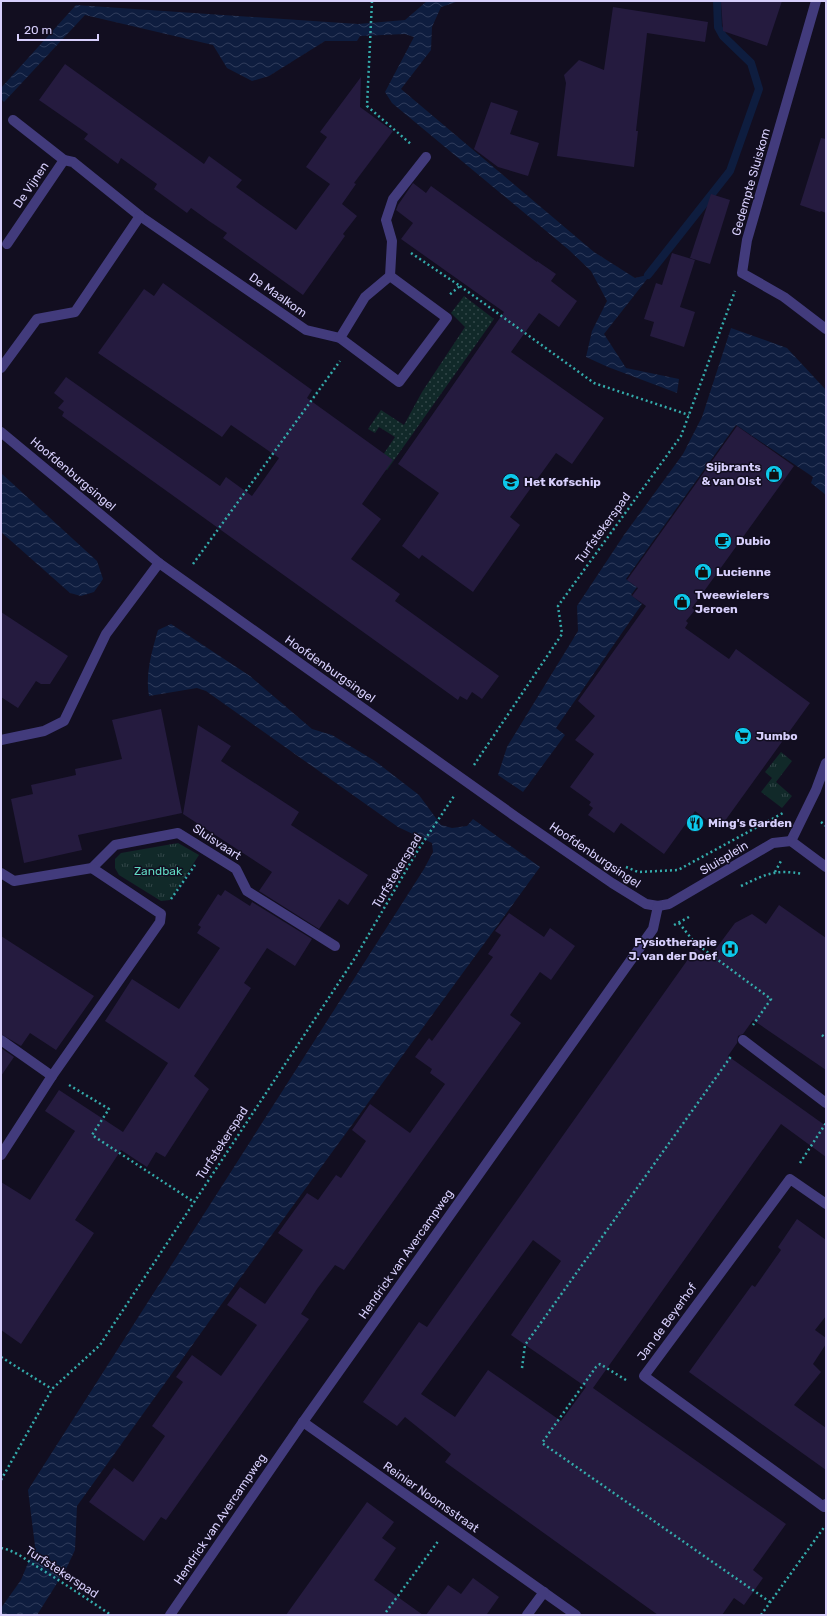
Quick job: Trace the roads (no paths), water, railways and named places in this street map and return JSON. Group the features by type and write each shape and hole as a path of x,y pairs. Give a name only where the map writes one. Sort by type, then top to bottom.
{"street":[{"name":"Gedempte Sluiskom","path":"816,1 747,240 742,273 784,297 826,329"},
{"name":"De Maalkom","path":"13,120 64,160 73,162 140,216 306,330 340,338 399,382 447,318 390,276"},
{"path":"340,338 365,297 390,276 392,241 386,220 393,199 426,158"},
{"name":"De Vijnen","path":"7,244 64,160"},
{"path":"1,368 37,319 75,312 140,216"},
{"name":"Hoofdenburgsingel","path":"1,432 159,563 464,780 612,883 646,904 658,906"},
{"path":"2,736 44,731 64,721 106,634 159,563"},
{"path":"826,763 816,790 791,841 826,867"},
{"name":"Sluisvaart","path":"92,868 114,845 178,832 236,869 247,891 335,946"},
{"name":"Sluisplein","path":"658,906 669,904 773,843 791,841"},
{"path":"1,873 14,881 92,868 161,914 160,922 52,1076 1,1155"},
{"name":"Hendrick van Avercampweg","path":"170,1615 303,1422 653,929 658,906"},
{"path":"1,1040 52,1076"},
{"path":"743,1040 826,1103"},
{"name":"Jan de Beyerhof","path":"825,1506 644,1376 790,1179 826,1204"},
{"name":"Reinier Noomsstraat","path":"303,1422 576,1615"},
{"path":"527,1615 544,1592"}],"water":[{"path":"427,1 459,1 441,7 432,27 431,50 401,89 594,252 635,278 651,274 604,334 626,368 679,379 677,393 608,367 586,357 592,331 607,301 591,271 569,250 392,103 385,92 414,37 405,34 360,36 357,41 325,41 269,76 252,81 227,68 213,45 85,15 4,102 1,99 1,88 76,5 358,24 405,20"},
{"path":"731,328 787,348 826,390 826,495 811,483 813,477 736,425 626,579 637,587 631,595 642,604 556,728 565,735 523,792 498,775 507,747 578,631 577,606 624,535 683,454 702,417"},
{"path":"1,473 97,561 103,579 94,592 81,596 70,593 1,532"},
{"path":"171,624 250,676 312,729 332,735 375,761 419,795 441,825 452,828 467,826 473,819 540,867 236,1284 77,1506 75,1550 66,1569 37,1615 1,1615 1,1608 21,1580 35,1546 28,1490 424,869 433,852 432,843 398,827 206,691 197,688 149,696 148,679 151,654 158,630"}],"waterway":[{"path":"648,275 730,171 759,89 751,63 723,36 718,27 717,1"}],"place":[{"name":"Sijbrants & van Olst","path":"774,474"},
{"name":"Het Kofschip","path":"511,482"},
{"name":"Dubio","path":"723,541"},
{"name":"Lucienne","path":"703,572"},
{"name":"Tweewielers Jeroen","path":"682,602"},
{"name":"Jumbo","path":"743,736"},
{"name":"Ming's Garden","path":"695,823"},
{"name":"Fysiotherapie J. van der Doef","path":"730,949"}],"park label":[{"name":"Zandbak","path":"158,871"}]}
